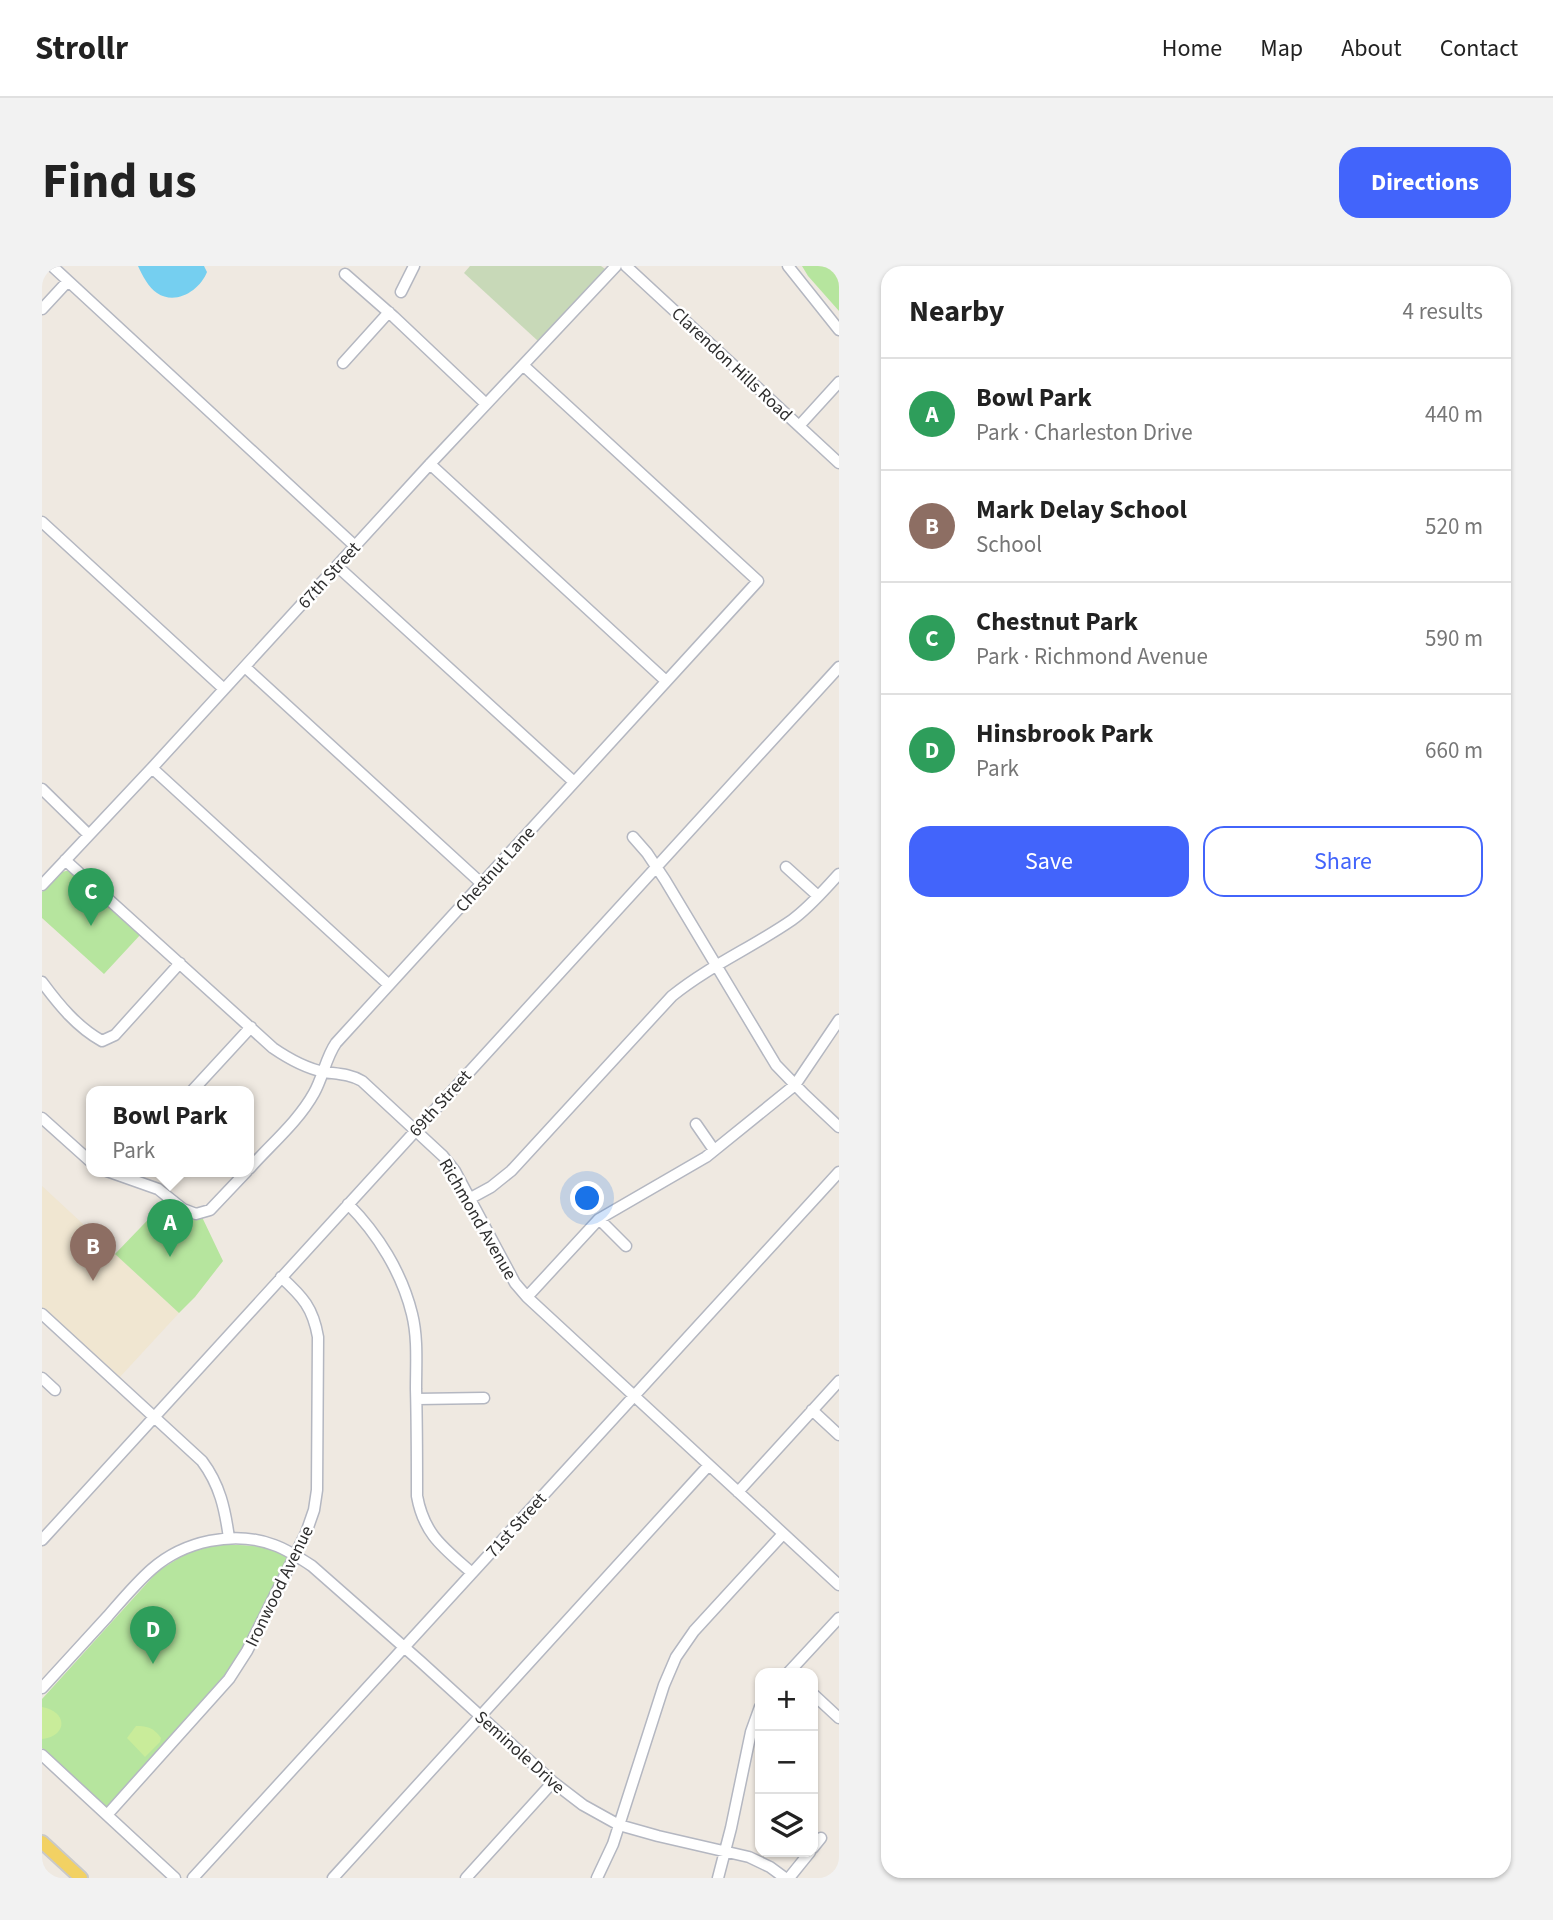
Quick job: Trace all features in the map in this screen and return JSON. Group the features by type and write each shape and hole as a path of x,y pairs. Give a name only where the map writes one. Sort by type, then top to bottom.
{"main road":[{"path":"42,1842 81,1878"}],"street":[{"path":"52,266 355,546"},
{"name":"67th Street","path":"42,885 616,266"},
{"name":"Clarendon Hills Road","path":"626,266 839,463"},
{"path":"788,266 839,330"},
{"path":"401,292 410,267"},
{"path":"345,274 486,404"},
{"path":"42,309 68,281"},
{"path":"343,363 389,312"},
{"name":"Chestnut Lane","path":"254,1163 304,1108 325,1072 334,1046 758,580 524,366"},
{"path":"799,426 839,382"},
{"path":"430,464 666,681"},
{"path":"42,522 224,689"},
{"path":"337,566 574,782"},
{"path":"245,667 481,883"},
{"name":"69th Street","path":"42,1540 839,667"},
{"path":"152,768 389,985"},
{"path":"42,789 89,835"},
{"path":"633,837 656,867 766,1050 783,1073 839,1127"},
{"name":"Richmond Avenue","path":"65,860 285,1056 308,1068 347,1074 362,1082 416,1130 452,1166 515,1283 527,1297 839,1586"},
{"path":"786,867 818,896"},
{"path":"469,1199 505,1177 664,1004 683,987 794,918 839,874"},
{"path":"42,982 58,1005 102,1041 115,1035 180,963"},
{"path":"527,1297 599,1219 706,1157 795,1085 839,1020"},
{"path":"197,1086 251,1027"},
{"path":"42,1118 86,1158"},
{"path":"696,1124 714,1150"},
{"name":"71st Street","path":"193,1878 839,1172"},
{"name":"Chestnut Lane","path":"134,1177 158,1189 183,1209 196,1214 214,1207 242,1177"},
{"path":"348,1204 377,1237 406,1294 415,1331 417,1496 422,1517 433,1537 472,1573"},
{"path":"599,1219 625,1247"},
{"name":"Ironwood Avenue","path":"107,1815 229,1679 247,1651 311,1522 317,1490 318,1337 308,1306 281,1278"},
{"path":"42,1314 195,1453 212,1475 221,1494 229,1538"},
{"path":"42,1378 55,1390"},
{"path":"738,1492 839,1381"},
{"path":"416,1398 484,1398"},
{"path":"812,1410 839,1435"},
{"path":"333,1878 709,1465"},
{"path":"597,1878 613,1844 663,1685 676,1657 694,1632 783,1534"},
{"name":"Seminole Drive","path":"42,1688 152,1569 169,1557 202,1543 229,1538 264,1542 295,1555 312,1566 553,1782 583,1805 619,1825 762,1862 787,1878"},
{"path":"794,1668 839,1618"},
{"path":"818,1699 839,1718"},
{"path":"718,1878 755,1721"},
{"path":"42,1755 175,1878"},
{"path":"466,1878 553,1782"},
{"path":"818,1842 821,1838"},
{"path":"787,1878 805,1857"}],"shaded area":[{"path":"42,1186 179,1313 119,1378 42,1308"}],"green space":[{"path":"470,266 601,266 605,269 538,341 464,273"},
{"path":"802,266 839,266 839,311 808,276"},
{"path":"70,870 141,934 104,974 42,918 42,892 62,872"},
{"path":"166,1201 187,1215 202,1217 223,1261 179,1313 115,1254"},
{"path":"215,1545 269,1549 286,1556 286,1563 245,1647 221,1682 107,1808 42,1748 42,1699 158,1571 187,1553"},
{"path":"42,1707 56,1713 62,1723 57,1733 42,1739"},
{"path":"136,1726 150,1728 161,1738 145,1757 127,1738"}],"water":[{"path":"138,266 204,266 207,272 193,290 172,298 154,291"}],"place":[{"name":"Chestnut Park","path":"91,926"},
{"name":"Bowl Park","path":"170,1257"},
{"name":"Mark Delay School","path":"93,1281"},
{"name":"Hinsbrook Park","path":"153,1664"}]}
